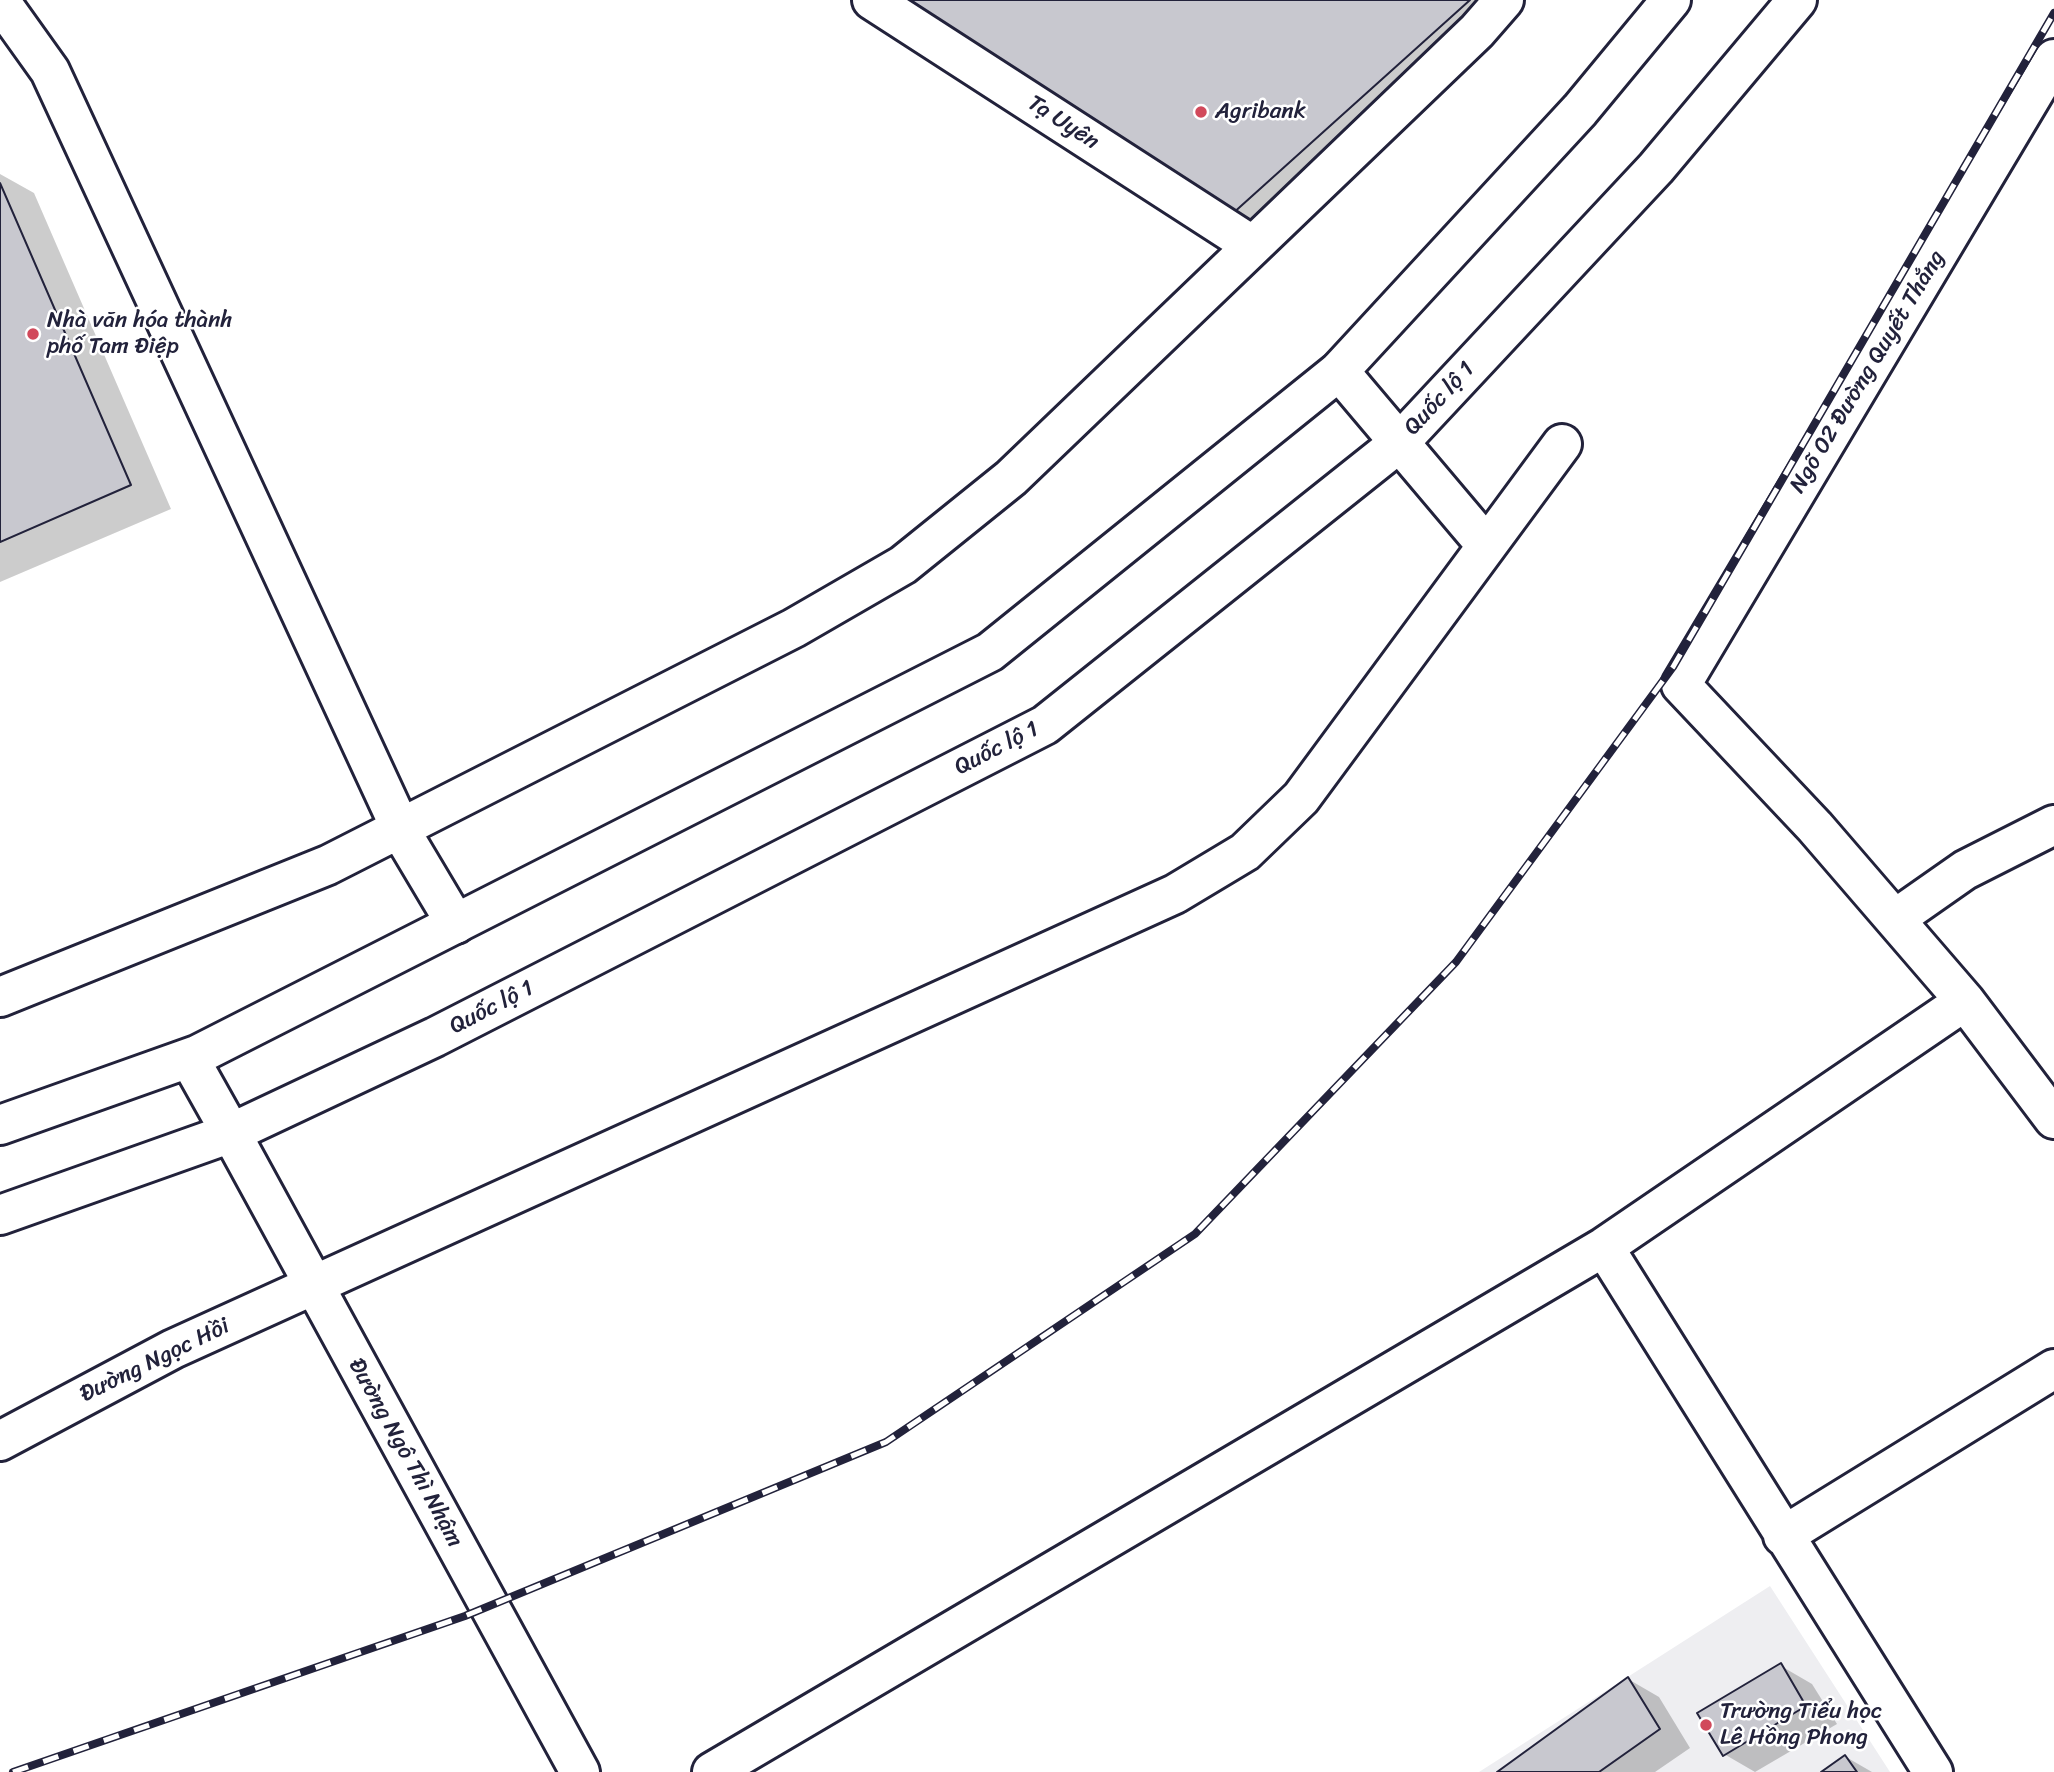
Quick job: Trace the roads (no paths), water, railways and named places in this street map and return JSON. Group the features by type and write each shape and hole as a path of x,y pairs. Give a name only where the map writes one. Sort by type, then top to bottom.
{"main road":[{"name":"Tạ Uyên","path":"872,0 1254,246"},
{"path":"0,997 328,865 794,628 903,565 1011,478 1477,31 1504,0"},
{"path":"0,1125 189,1058 990,652 1339,371 1580,110 1671,0"},
{"name":"Quốc lộ 1","path":"0,1215 231,1133 435,1037 1045,725 1399,443 1656,168 1797,0"},
{"path":"0,1 50,71 401,828 456,924"},
{"name":"Ngõ 02 Đường Quyết Thắng","path":"1895,919 1815,827 1681,685 2054,59"},
{"path":"1339,371 1486,545"},
{"name":"Đường Ngọc Hồi","path":"0,1441 173,1349 1175,894 1245,852 1301,798 1562,444"},
{"path":"2054,825 1965,870 1895,919 1965,1001 2054,1119"},
{"path":"712,1772 1604,1247 1965,1001"},
{"name":"Đường Ngô Thì Nhậm","path":"189,1058 580,1772"},
{"path":"1604,1247 1933,1772"},
{"path":"1783,1536 2054,1370"}],"railway":[{"path":"13,1772 465,1616 886,1442 1195,1234 1456,962 1673,667 2054,13"}],"place":[{"name":"Agribank","path":"1201,112"},
{"name":"Nhà văn hóa thành phố Tam Điệp","path":"33,334"},
{"name":"Trường Tiểu học Lê Hồng Phong","path":"1706,1725"}]}
